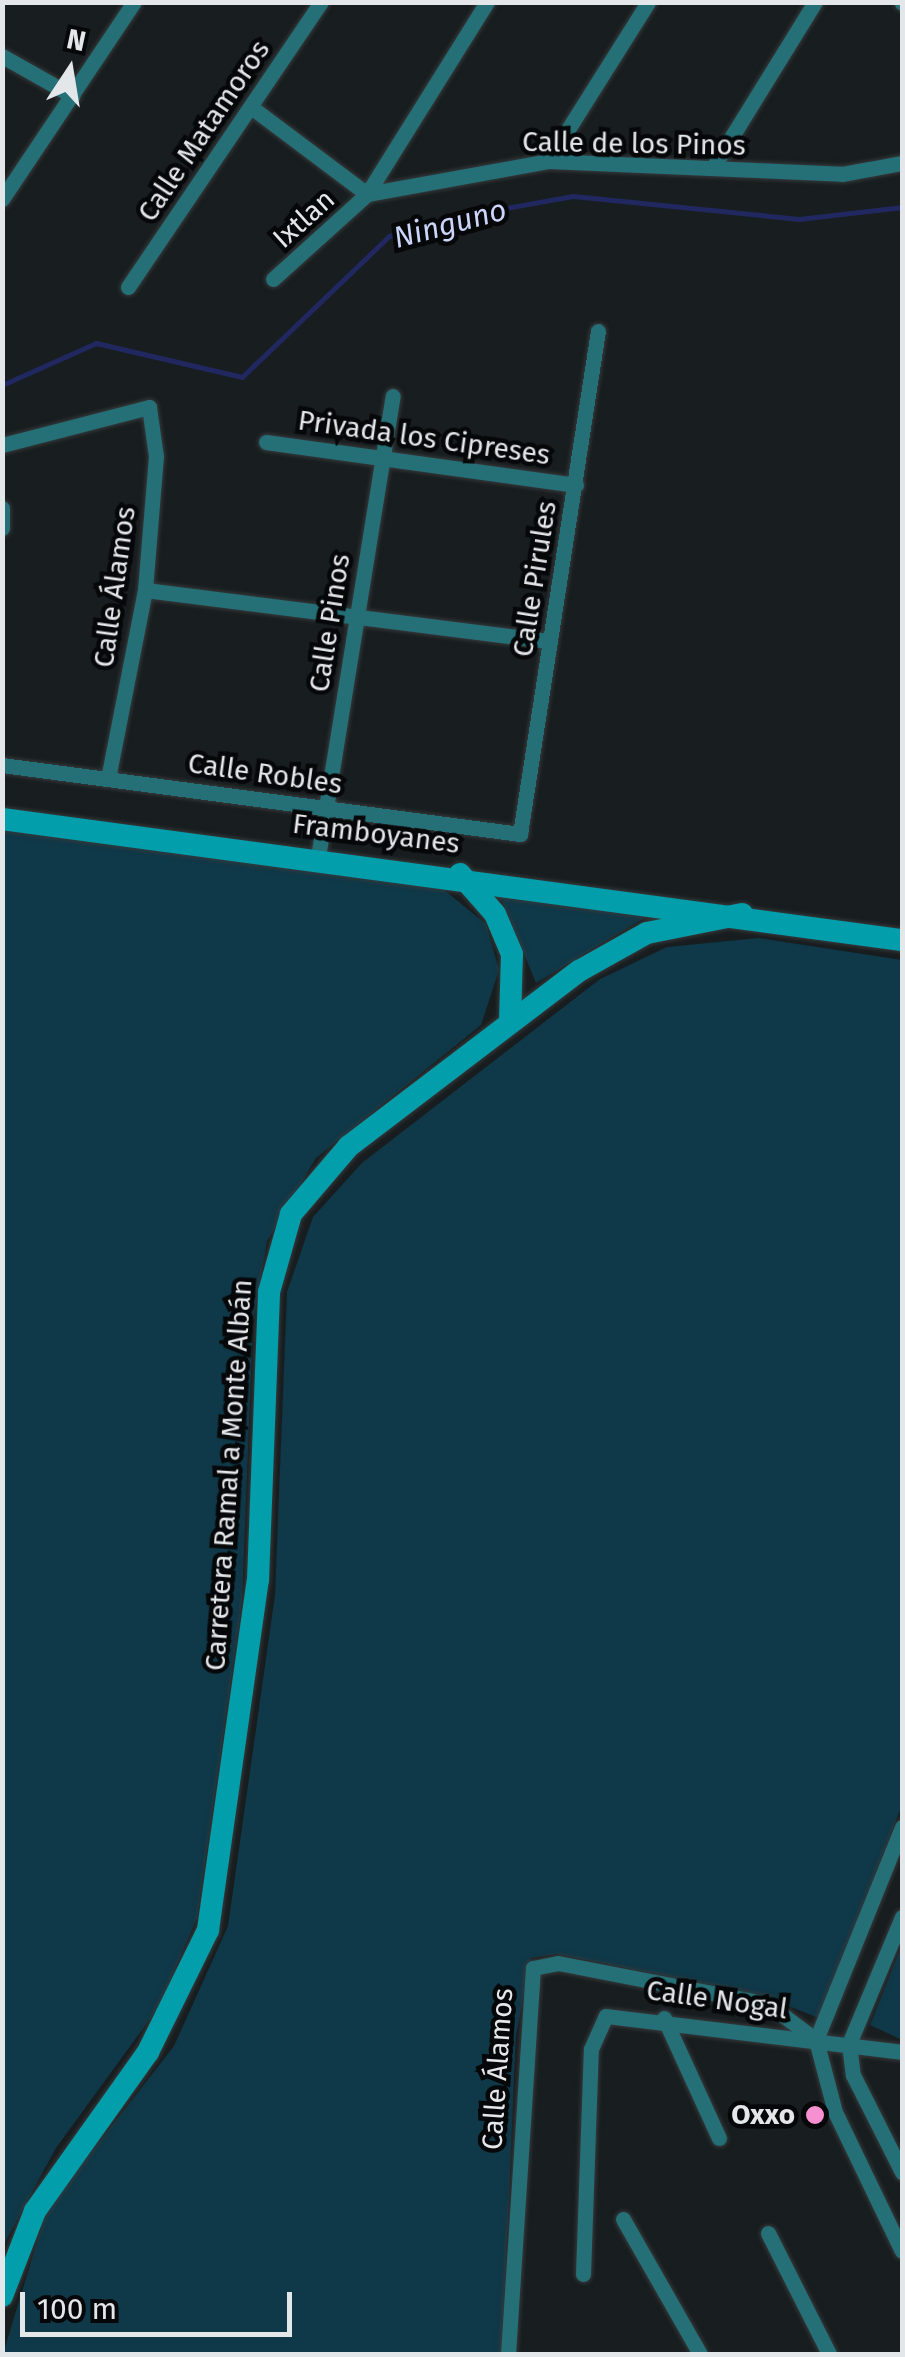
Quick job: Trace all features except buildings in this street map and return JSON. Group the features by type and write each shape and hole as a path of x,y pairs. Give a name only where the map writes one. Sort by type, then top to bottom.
{"street":[{"path":"2,199 134,2"},
{"name":"Calle Matamoros","path":"128,287 321,2"},
{"name":"Ixtlan","path":"273,279 367,194 487,2"},
{"path":"548,161 648,2"},
{"path":"713,166 815,2"},
{"path":"2,56 73,96"},
{"path":"251,107 367,194"},
{"name":"Calle de los Pinos","path":"367,194 548,161 842,174 902,163"},
{"name":"Calle Pirules","path":"520,834 598,331"},
{"name":"Calle Pinos","path":"318,857 393,396"},
{"name":"Calle Álamos","path":"2,445 144,406 156,456 146,590 108,778"},
{"name":"Privada los Cipreses","path":"266,442 576,485"},
{"path":"2,508 2,528"},
{"path":"146,590 550,641"},
{"name":"Calle Robles","path":"2,766 520,834"},
{"name":"Framboyanes","path":"2,819 460,874 902,940"},
{"path":"460,874 505,933 514,967 510,1021"},
{"name":"Carretera Ramal a Monte Albán","path":"2,2296 35,2212 148,2052 208,1930 258,1580 269,1292 284,1232 341,1154 510,1021 624,944 742,914"},
{"path":"902,1827 816,2040 834,2112 902,2251"},
{"path":"902,1917 849,2044 852,2075 902,2172"},
{"name":"Calle Álamos","path":"508,2354 533,1968 558,1963 768,2004 816,2040"},
{"name":"Calle Nogal","path":"583,2274 592,2038 615,2013 902,2052"},
{"path":"664,2018 718,2138"},
{"path":"623,2219 700,2354"},
{"path":"768,2233 829,2354"}],"shaded area":[{"path":"2,828 443,889 486,924 499,970 481,1025 316,1158 267,1241 253,1322 242,1603 197,1918 158,2008 56,2148 3,2246"},
{"path":"501,898 644,915 644,918 536,983"},
{"path":"759,938 902,960 902,1805 819,2018 760,1995 556,1954 531,1958 516,2035 502,2354 3,2354 47,2209 174,2046 228,1926 275,1595 287,1292 313,1217 362,1163 600,979 667,947"},
{"path":"902,1945 902,2040 870,2025"}],"waterway":[{"name":"Ninguno","path":"2,385 96,343 242,377 389,236 495,210 573,196 799,219 902,207"}],"place":[{"name":"Oxxo","path":"815,2115"}]}
